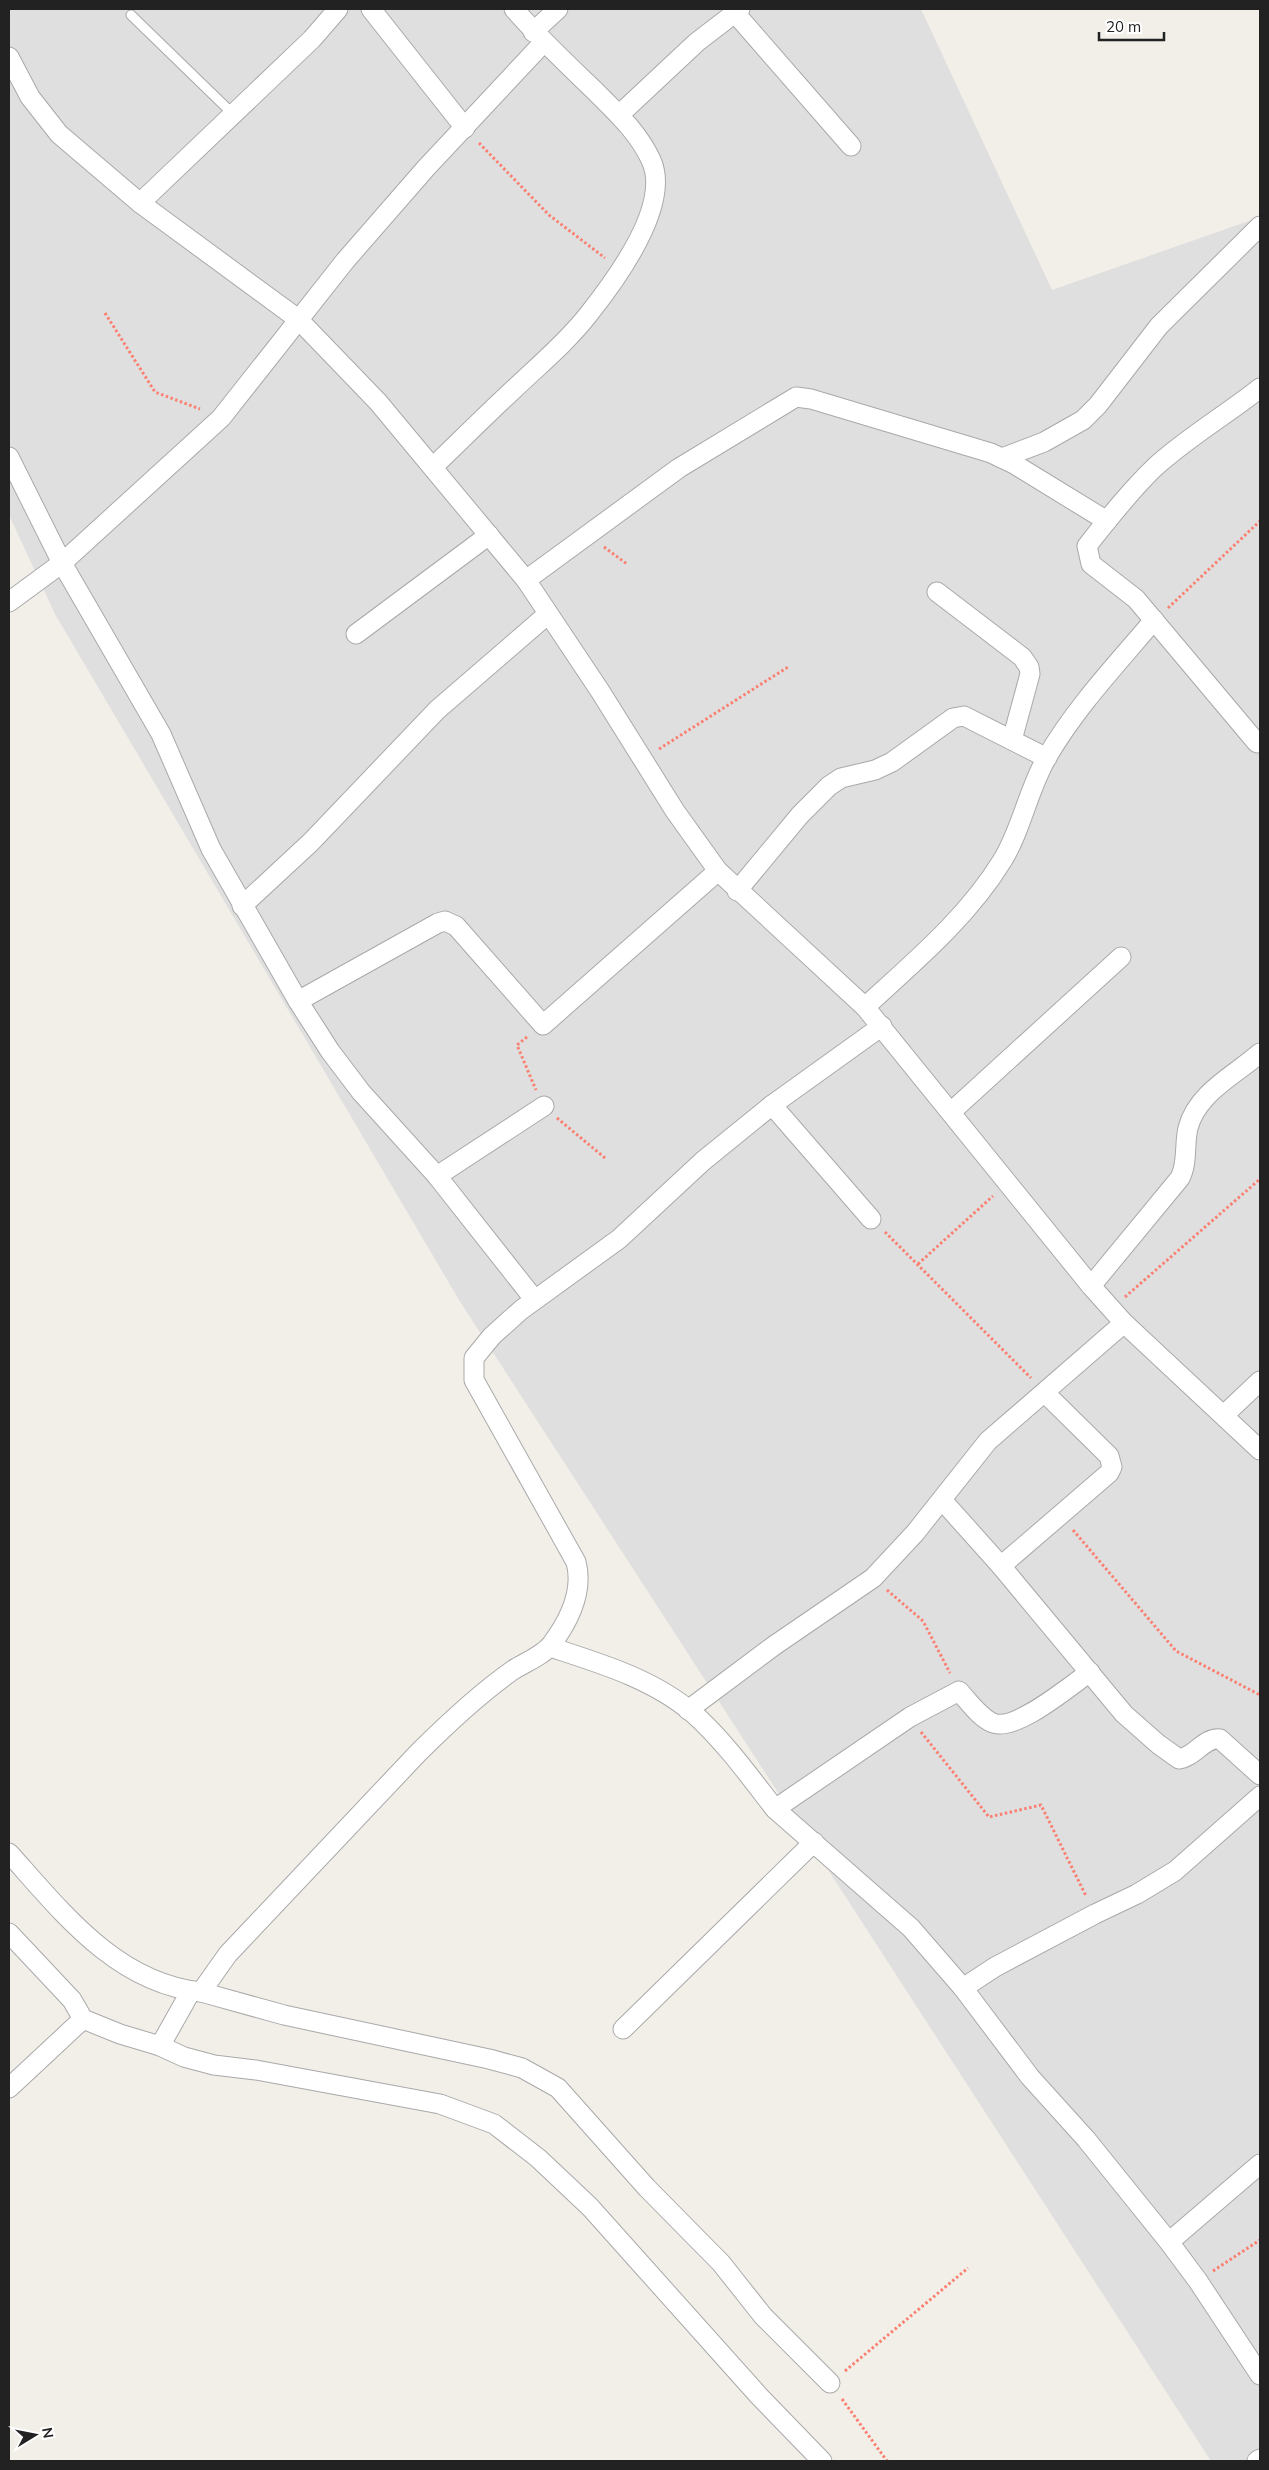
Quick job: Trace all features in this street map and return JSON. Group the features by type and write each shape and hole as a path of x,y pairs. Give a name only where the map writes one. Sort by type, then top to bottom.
{"street":[{"path":"140,203 312,39 338,9"},
{"path":"371,9 465,128"},
{"path":"433,466 566,340 588,315 620,269 649,216 656,195 656,181 652,162 645,148 619,115 539,37 514,9"},
{"path":"9,602 62,563 221,418 298,319 426,168 465,128 539,37 558,9"},
{"path":"619,115 697,42 738,11 851,146"},
{"path":"9,57 30,97 59,134 140,203 298,319 378,402 526,580 600,691 641,760 718,871 865,1007 1091,1286 1124,1323 1260,1450"},
{"path":"1002,458 1044,442 1083,420 1098,406 1159,326 1260,226"},
{"path":"1259,743 1136,599 1091,564 1088,558 1087,546 1136,486 1156,466 1184,443 1260,388"},
{"path":"526,580 679,468 796,397 811,399 964,444 1002,458 1107,521"},
{"path":"9,456 62,563 161,734 211,849 298,1001 330,1051 361,1092 437,1176 534,1299"},
{"path":"356,634 489,535"},
{"path":"937,592 1022,657 1030,667 1030,674 1012,740"},
{"path":"242,906 311,842 438,710 548,614"},
{"path":"865,1007 962,915 996,870 1008,849 1046,758 1086,700 1154,620"},
{"path":"738,891 800,815 835,782 875,770 892,762 958,716 964,716 1046,758"},
{"path":"298,1001 438,923 445,922 456,926 543,1024 718,871"},
{"path":"951,1112 1121,957"},
{"path":"160,2046 196,1991 228,1954 450,1721 513,1670 550,1647 576,1602 580,1576 576,1562 474,1380 472,1370 474,1358 483,1345 534,1299 619,1239 730,1138 772,1105 882,1026"},
{"path":"1091,1286 1184,1172 1185,1144 1189,1125 1199,1106 1214,1090 1260,1053"},
{"path":"772,1105 871,1219"},
{"path":"437,1176 544,1106"},
{"path":"688,1710 775,1645 873,1578 942,1500 976,1454 1124,1323"},
{"path":"1224,1415 1260,1381"},
{"path":"1001,1566 1109,1473 1112,1461 1045,1393"},
{"path":"942,1500 1001,1566 1124,1714 1175,1758 1183,1758 1211,1740 1220,1739 1260,1774"},
{"path":"550,1647 603,1665 641,1681 688,1710 714,1734 775,1809 911,1928 963,1988 1030,2077 1086,2139 1169,2242 1198,2281 1260,2376"},
{"path":"775,1809 910,1717 959,1692 991,1722 1006,1724 1028,1715 1090,1672"},
{"path":"963,1988 995,1967 1137,1894 1175,1870 1260,1796"},
{"path":"623,2029 814,1842"},
{"path":"9,1853 65,1917 101,1948 132,1970 156,1981 284,2015 489,2059 522,2068 558,2088 648,2188 720,2263 789,2344 830,2383"},
{"path":"9,1933 72,2000 83,2019 120,2034 160,2046 184,2057 214,2065 256,2070 440,2104 494,2124 538,2158 590,2207 759,2396 822,2461"},
{"path":"9,2088 83,2019"},
{"path":"1169,2242 1260,2164"}],"lane":[{"path":"131,15 234,115"}],"path":[{"path":"465,128 549,215 620,269"},
{"path":"105,313 155,392 221,418"},
{"path":"1154,620 1260,521"},
{"path":"587,534 627,564"},
{"path":"641,760 788,667"},
{"path":"543,1024 517,1045 544,1106 604,1158"},
{"path":"1112,1309 1260,1179"},
{"path":"918,1264 1006,1183"},
{"path":"871,1219 1045,1393"},
{"path":"1061,1516 1176,1651 1260,1695"},
{"path":"873,1578 923,1621 959,1692"},
{"path":"910,1717 989,1817 1041,1805 1095,1914"},
{"path":"1198,2281 1260,2240"},
{"path":"887,2461 830,2383 968,2268"}],"shaded area":[{"path":"9,9 921,9 1052,290 1260,217 1260,2461 1211,2461 459,1300 55,614 9,515"}]}
